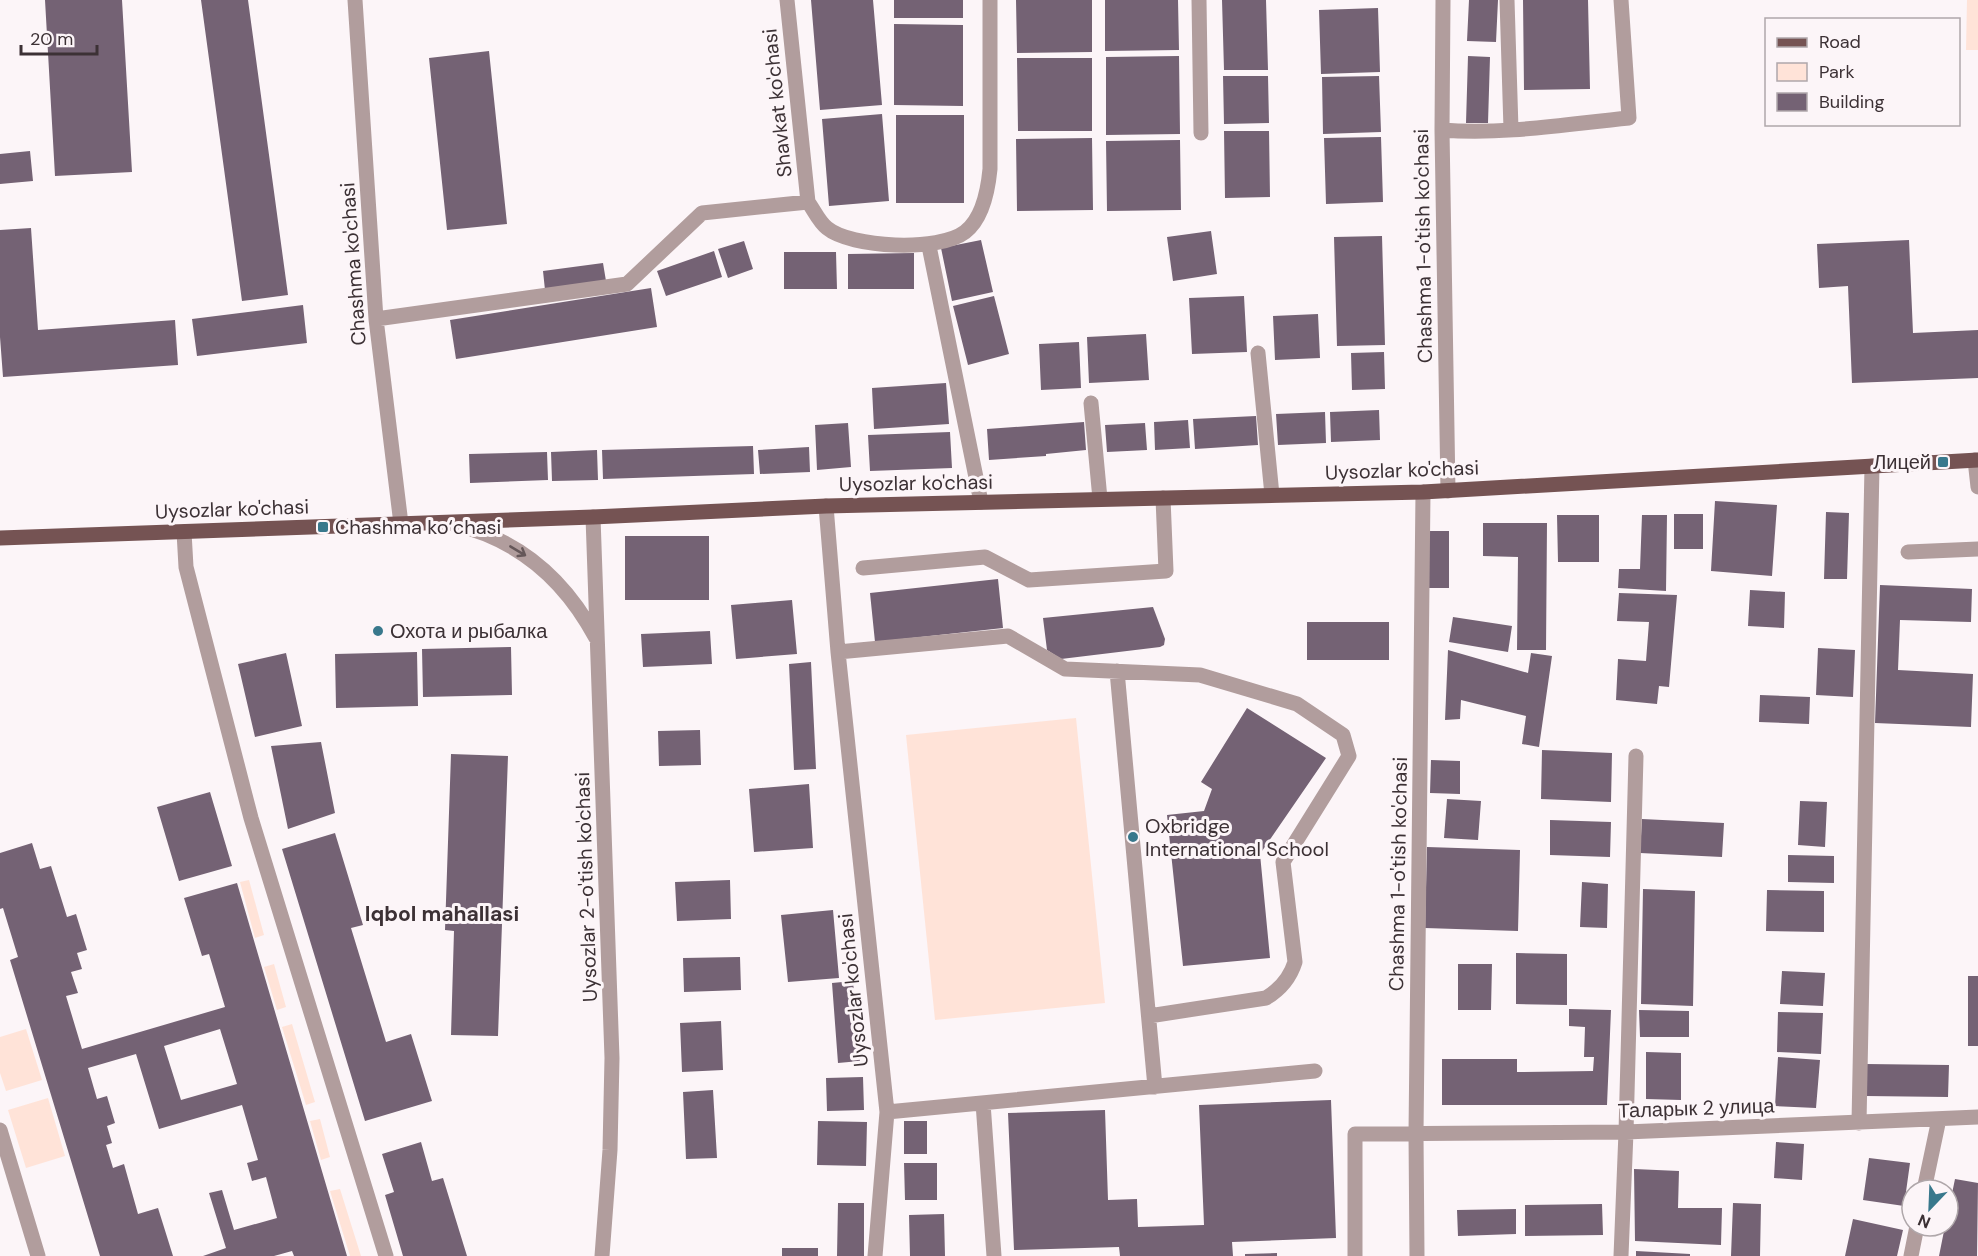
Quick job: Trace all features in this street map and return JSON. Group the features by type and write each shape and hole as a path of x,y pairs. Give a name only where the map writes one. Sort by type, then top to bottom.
{"main road":[{"name":"Uysozlar ko'chasi","path":"0,538 593,517 826,506 1423,492 1977,460"}],"street":[{"name":"Chashma ko'chasi","path":"355,0 376,319 401,524"},
{"name":"Shavkat ko'chasi","path":"787,0 808,201"},
{"path":"376,319 627,284 702,213 808,201 826,228 846,239 929,246 964,232 975,220 988,188 990,0"},
{"path":"1199,0 1201,133"},
{"name":"Chashma 1-o'tish ko'chasi","path":"1443,0 1442,130 1448,490"},
{"path":"1507,0 1511,129"},
{"path":"1442,130 1511,129 1629,118 1621,0"},
{"path":"929,246 981,502"},
{"path":"1258,353 1272,495"},
{"path":"1091,403 1100,499"},
{"path":"1977,460 1978,488"},
{"path":"1859,1123 1872,466"},
{"name":"Chashma 1-o'tish ko'chasi","path":"1417,1256 1416,1134 1423,492"},
{"path":"863,568 985,557 1029,580 1166,571 1163,498"},
{"name":"Uysozlar ko'chasi","path":"826,506 838,652 887,1112 876,1256"},
{"name":"Uysozlar 2-o'tish ko'chasi","path":"593,517 612,1058 610,1150 602,1256"},
{"path":"444,522 470,528 494,538 536,562 571,598 598,642"},
{"path":"184,532 186,567 251,818 387,1256"},
{"path":"1908,552 1978,549"},
{"path":"838,652 1008,636 1065,669 1200,675 1297,704 1343,735 1349,756 1283,862 1295,962 1292,974 1277,992 1266,998 1149,1016"},
{"path":"1116,671 1155,1087"},
{"path":"1621,1256 1636,756"},
{"path":"887,1112 1315,1071"},
{"path":"983,1103 994,1256"},
{"name":"Таларык 2 улица","path":"1355,1256 1354,1134 1626,1132 1978,1117"},
{"path":"1927,1178 1939,1119"},
{"path":"0,1130 39,1256"},
{"path":"1911,1256 1915,1238"}],"green space":[{"path":"1967,0 1978,0 1978,50 1966,50"},
{"path":"1076,718 1105,1003 935,1020 906,735"},
{"path":"249,880 264,935 255,938 240,882"},
{"path":"274,964 286,1007 277,1010 264,967"},
{"path":"292,1024 315,1102 306,1105 282,1027"},
{"path":"26,1029 42,1080 6,1091 0,1073 0,1037"},
{"path":"48,1098 65,1156 26,1168 8,1110"},
{"path":"320,1119 330,1157 321,1160 310,1121"},
{"path":"340,1189 361,1256 350,1256 330,1191"}],"building":[{"path":"45,0 122,0 132,172 55,176"},
{"path":"201,0 248,0 288,295 242,301"},
{"path":"811,0 873,0 882,105 820,110"},
{"path":"894,0 963,0 963,18 894,18"},
{"path":"1016,0 1092,0 1092,52 1017,53"},
{"path":"1105,0 1178,0 1179,50 1105,51"},
{"path":"1222,0 1266,0 1268,70 1224,70"},
{"path":"1469,0 1498,0 1496,42 1467,41"},
{"path":"1523,0 1588,0 1590,89 1524,90"},
{"path":"1378,8 1380,72 1321,74 1319,10"},
{"path":"894,24 963,25 963,106 894,105"},
{"path":"489,51 507,224 447,230 429,58"},
{"path":"1179,56 1180,134 1106,135 1106,57"},
{"path":"1468,56 1490,57 1488,123 1466,123"},
{"path":"1017,58 1092,58 1092,131 1018,131"},
{"path":"1223,76 1268,76 1269,123 1224,124"},
{"path":"1379,76 1381,132 1323,134 1322,77"},
{"path":"882,114 889,201 829,206 822,119"},
{"path":"896,115 964,115 964,203 896,203"},
{"path":"1224,131 1269,131 1270,197 1225,198"},
{"path":"1381,137 1383,202 1326,204 1324,138"},
{"path":"1092,138 1093,210 1017,211 1016,139"},
{"path":"1180,140 1181,210 1107,211 1106,141"},
{"path":"30,151 33,181 0,184 0,154"},
{"path":"31,228 38,330 175,320 178,365 3,377 0,337 0,230"},
{"path":"1211,231 1217,274 1173,281 1167,237"},
{"path":"1382,236 1385,345 1337,346 1334,237"},
{"path":"981,240 993,292 952,301 941,248"},
{"path":"1909,240 1913,333 1978,330 1978,378 1852,383 1848,286 1819,288 1817,244"},
{"path":"744,241 753,269 728,278 718,249"},
{"path":"714,251 722,277 666,296 657,271"},
{"path":"784,252 836,252 837,289 784,289"},
{"path":"914,253 914,289 848,289 848,254"},
{"path":"603,263 606,281 545,290 543,271"},
{"path":"651,288 657,327 456,359 450,320"},
{"path":"994,296 1009,354 968,365 953,306"},
{"path":"1244,296 1247,352 1192,354 1189,298"},
{"path":"303,305 307,343 197,356 192,319"},
{"path":"1318,314 1320,358 1275,360 1273,316"},
{"path":"1146,334 1149,380 1089,383 1087,337"},
{"path":"1079,342 1081,388 1041,390 1039,344"},
{"path":"1384,352 1385,389 1352,390 1351,353"},
{"path":"946,383 949,424 874,429 872,388"},
{"path":"1379,410 1380,440 1331,442 1330,412"},
{"path":"1325,412 1326,443 1278,445 1276,414"},
{"path":"1256,416 1258,445 1195,449 1193,419"},
{"path":"1188,420 1190,448 1155,450 1154,422"},
{"path":"1084,422 1086,450 1046,454 1046,456 989,460 987,429"},
{"path":"848,423 851,467 817,470 815,425"},
{"path":"1145,423 1147,450 1107,452 1105,425"},
{"path":"950,432 952,468 870,471 868,435"},
{"path":"753,446 754,474 603,479 602,450"},
{"path":"809,447 810,472 760,474 758,450"},
{"path":"597,450 598,480 552,481 551,452"},
{"path":"547,452 548,480 470,483 469,454"},
{"path":"1715,501 1777,505 1772,576 1711,571"},
{"path":"1826,512 1849,513 1847,579 1824,579"},
{"path":"1674,514 1703,514 1703,549 1674,549"},
{"path":"1557,515 1599,515 1599,562 1558,562"},
{"path":"1642,515 1667,515 1666,591 1618,588 1619,569 1640,569"},
{"path":"1483,523 1547,523 1546,650 1517,650 1518,557 1483,556"},
{"path":"1429,531 1449,531 1449,588 1428,588"},
{"path":"625,536 709,536 709,600 625,600"},
{"path":"998,579 1003,628 875,642 870,593"},
{"path":"1880,585 1972,589 1971,622 1900,620 1898,670 1973,674 1971,727 1875,723"},
{"path":"1750,590 1785,592 1784,628 1748,626"},
{"path":"1619,593 1677,595 1669,687 1659,686 1657,704 1616,700 1618,659 1646,661 1649,622 1617,621"},
{"path":"792,600 797,654 736,659 731,605"},
{"path":"1153,607 1165,639 1164,645 1160,647 1061,659 1047,650 1043,618"},
{"path":"1453,617 1512,626 1508,652 1449,642"},
{"path":"1307,622 1389,622 1389,660 1307,660"},
{"path":"710,631 712,664 643,667 641,634"},
{"path":"511,647 512,695 423,697 422,649"},
{"path":"1818,648 1855,650 1853,697 1816,695"},
{"path":"1448,650 1528,673 1531,653 1552,656 1539,747 1522,744 1526,716 1461,700 1460,719 1445,720"},
{"path":"417,652 418,706 336,708 335,654"},
{"path":"286,653 302,726 255,737 238,664"},
{"path":"811,662 816,769 794,770 789,664"},
{"path":"1760,695 1810,697 1809,724 1759,722"},
{"path":"1247,708 1326,758 1260,854 1270,958 1183,966 1167,815 1204,811 1212,789 1201,782"},
{"path":"700,730 701,765 659,766 658,731"},
{"path":"321,742 335,813 288,829 271,746"},
{"path":"1542,750 1612,753 1611,802 1541,799"},
{"path":"451,754 508,756 498,1036 451,1035 454,931 445,930"},
{"path":"1431,760 1460,761 1460,794 1430,793"},
{"path":"809,784 813,848 754,852 749,789"},
{"path":"210,792 232,866 179,881 157,807"},
{"path":"1447,799 1481,801 1478,840 1444,838"},
{"path":"1800,801 1827,802 1825,847 1798,845"},
{"path":"1642,819 1724,823 1722,857 1640,853"},
{"path":"1550,820 1611,822 1610,857 1550,855"},
{"path":"335,833 363,925 351,928 386,1042 411,1034 432,1101 365,1121 282,849"},
{"path":"32,843 40,869 51,866 67,917 76,914 87,950 77,953 82,969 71,972 78,993 66,996 82,1049 225,1007 209,954 202,956 184,898 237,883 347,1256 294,1256 292,1251 274,1256 203,1256 226,1248 209,1193 222,1190 234,1230 277,1218 266,1177 252,1181 247,1163 258,1160 242,1105 159,1129 136,1054 88,1068 97,1099 107,1096 115,1123 107,1126 112,1143 106,1145 113,1168 124,1164 138,1214 158,1208 173,1256 100,1256 10,960 18,957 3,908 0,909 0,853","holes":["220,1029 237,1084 181,1100 164,1046"]},
{"path":"1427,847 1520,850 1518,931 1425,928"},
{"path":"1788,855 1834,856 1834,883 1788,882"},
{"path":"730,880 731,919 677,921 675,882"},
{"path":"1582,882 1608,884 1607,928 1580,927"},
{"path":"1643,889 1695,891 1693,1006 1641,1004"},
{"path":"1767,890 1824,891 1824,932 1766,931"},
{"path":"833,910 839,978 788,982 781,915"},
{"path":"1516,953 1567,954 1567,1005 1516,1004"},
{"path":"740,957 741,990 684,992 683,958"},
{"path":"1458,964 1492,964 1491,1010 1458,1010"},
{"path":"1782,971 1825,973 1823,1006 1780,1004"},
{"path":"1968,976 1978,976 1978,1046 1968,1046"},
{"path":"853,981 860,1061 838,1063 832,983"},
{"path":"1569,1009 1611,1010 1607,1105 1442,1105 1442,1059 1517,1059 1517,1072 1593,1071 1594,1057 1584,1057 1585,1027 1569,1026"},
{"path":"1639,1010 1689,1011 1689,1037 1640,1037"},
{"path":"1778,1012 1823,1013 1821,1054 1777,1052"},
{"path":"721,1021 723,1070 682,1072 680,1023"},
{"path":"1646,1052 1681,1053 1681,1100 1646,1099"},
{"path":"1778,1057 1820,1060 1816,1108 1775,1106"},
{"path":"1866,1064 1949,1065 1948,1097 1866,1096"},
{"path":"863,1077 864,1110 827,1111 826,1078"},
{"path":"713,1090 717,1158 686,1159 683,1092"},
{"path":"1331,1100 1336,1238 1232,1242 1233,1256 1120,1256 1119,1247 1014,1250 1008,1113 1105,1110 1108,1200 1137,1199 1138,1227 1204,1225 1199,1105"},
{"path":"818,1121 867,1122 866,1166 817,1165"},
{"path":"904,1121 927,1121 927,1154 904,1154"},
{"path":"421,1142 432,1181 443,1178 467,1256 403,1256 385,1195 394,1192 382,1154"},
{"path":"1776,1142 1804,1144 1802,1180 1774,1178"},
{"path":"1869,1158 1910,1163 1908,1178 1900,1178 1900,1205 1863,1200"},
{"path":"904,1163 937,1163 937,1200 905,1200"},
{"path":"1634,1169 1679,1171 1678,1208 1722,1208 1721,1245 1635,1241"},
{"path":"1960,1180 1978,1183 1977,1256 1939,1256 1943,1238 1960,1238"},
{"path":"838,1203 864,1203 864,1256 837,1256"},
{"path":"1733,1203 1761,1204 1760,1256 1731,1256"},
{"path":"1602,1204 1603,1235 1525,1236 1525,1205"},
{"path":"1516,1209 1516,1234 1458,1236 1457,1210"},
{"path":"944,1214 945,1256 910,1256 909,1215"},
{"path":"1853,1219 1900,1229 1901,1238 1897,1256 1845,1256"},
{"path":"782,1248 818,1248 818,1256 782,1256"},
{"path":"1636,1251 1690,1254 1690,1256 1636,1256"},
{"path":"1277,1253 1277,1256 1245,1256 1245,1254"}],"place":[{"name":"Лицей","path":"1943,462"},
{"name":"Chashma ko‘chasi","path":"323,527"},
{"name":"Охота и рыбалка","path":"378,631"},
{"name":"Oxbridge International School","path":"1133,837"}],"district":[{"name":"Iqbol mahallasi","path":"442,914"}]}
